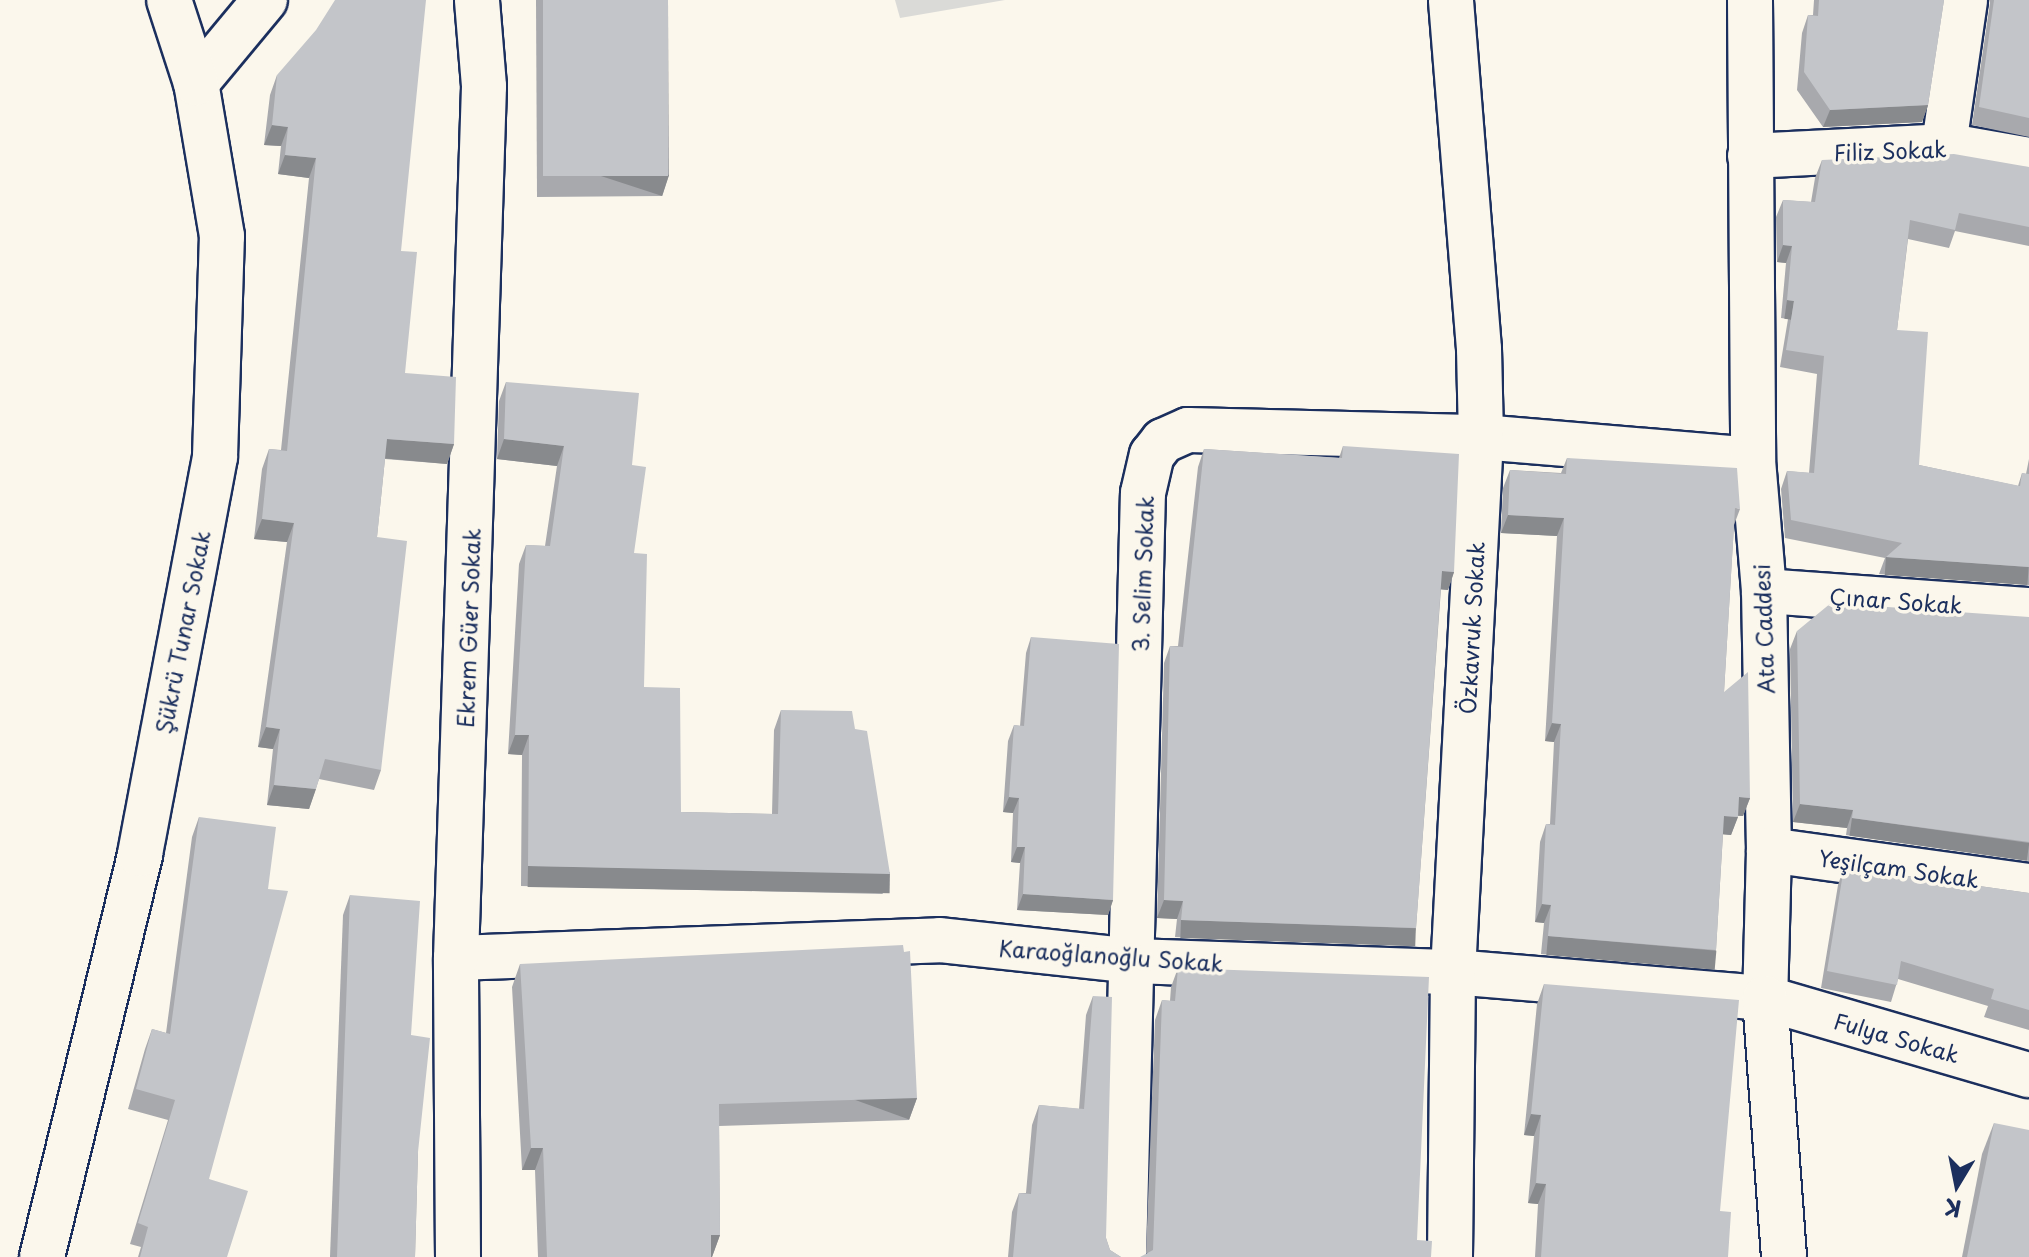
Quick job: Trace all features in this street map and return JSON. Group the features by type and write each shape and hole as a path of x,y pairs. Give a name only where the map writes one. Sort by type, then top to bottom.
{"street":[{"name":"Şükrü Tunar Sokak","path":"42,1257 140,854 215,457 222,236 196,83 169,0"},
{"path":"196,83 265,0"},
{"name":"Ekrem Güer Sokak","path":"458,1257 456,958 484,86 477,0"},
{"name":"Özkavruk Sokak","path":"1450,1257 1453,972 1481,437 1479,349 1451,0"},
{"name":"Ata Caddesi","path":"1750,0 1753,460 1764,591 1769,850 1765,998 1784,1257"},
{"path":"1949,146 1946,131 1965,0"},
{"name":"Filiz Sokak","path":"1750,156 1949,146 2029,160"},
{"name":"3. Selim Sokak","path":"1124,1257 1143,493 1152,455 1163,441 1188,430 1481,437 1753,460"},
{"name":"Çınar Sokak","path":"1764,591 2029,610"},
{"name":"Yeşilçam Sokak","path":"1769,850 2029,886"},
{"name":"Karaoğlanoğlu Sokak","path":"456,958 940,940 1133,961 1453,972 1765,998"},
{"name":"Fulya Sokak","path":"1765,998 2029,1075"}],"shaded area":[{"path":"895,0 1005,0 900,18"}],"building":[{"path":"335,0 426,0 401,251 417,252 405,373 456,377 454,444 387,439 377,537 407,541 381,770 325,759 316,789 274,785 280,729 266,727 294,523 262,519 269,449 287,451 316,158 285,155 288,127 272,125 277,75 316,30"},
{"path":"543,0 668,0 668,176 543,176"},
{"path":"1819,0 1944,0 1928,105 1830,110 1804,72 1808,15 1818,16"},
{"path":"1994,0 2029,0 2029,118 1979,107"},
{"path":"1954,154 2029,167 2029,227 1959,213 1955,230 1910,220 1897,330 1928,332 1919,465 2020,486 2022,473 2029,474 2029,567 1886,557 1902,543 1791,520 1787,471 1814,473 1824,356 1786,350 1794,301 1787,300 1792,246 1783,245 1783,200 1815,202 1822,160"},
{"path":"506,382 639,393 632,465 646,467 634,553 647,554 644,687 680,688 681,812 778,814 781,710 852,711 855,729 867,731 890,874 528,866 529,735 515,735 526,545 550,546 564,446 504,439"},
{"path":"1343,446 1459,454 1454,572 1442,571 1416,928 1181,920 1183,901 1164,900 1170,646 1183,647 1204,449 1342,458"},
{"path":"1567,458 1737,468 1740,509 1735,508 1724,692 1748,672 1750,798 1739,797 1738,817 1724,816 1716,950 1548,936 1551,905 1542,904 1546,824 1555,825 1561,724 1552,723 1564,518 1508,515 1510,470 1566,474"},
{"path":"1831,603 2029,617 2029,842 1852,818 1853,810 1800,804 1797,631"},
{"path":"1031,637 1119,644 1113,900 1023,894 1025,847 1017,847 1019,798 1009,797 1014,725 1024,726"},
{"path":"199,817 276,827 268,889 288,891 209,1179 248,1191 227,1257 140,1257 148,1227 138,1223 175,1100 136,1089 152,1029 170,1034"},
{"path":"1844,867 2029,893 2029,1010 1991,999 1994,989 1901,961 1897,985 1827,971"},
{"path":"350,895 420,901 411,1035 430,1038 418,1152 415,1257 337,1257"},
{"path":"903,945 904,952 910,951 917,1098 719,1104 720,1235 711,1235 711,1257 547,1257 543,1148 531,1148 520,964"},
{"path":"1178,968 1429,977 1417,1240 1432,1241 1431,1257 1140,1257 1153,1250 1162,1000 1175,1001"},
{"path":"1544,984 1739,1000 1720,1211 1731,1212 1728,1257 1541,1257 1546,1184 1536,1183 1541,1115 1531,1114"},
{"path":"1093,996 1112,997 1106,1238 1110,1250 1121,1257 1013,1257 1019,1193 1031,1194 1039,1105 1084,1109"},
{"path":"1994,1123 2029,1130 2029,1257 1967,1257"}]}
